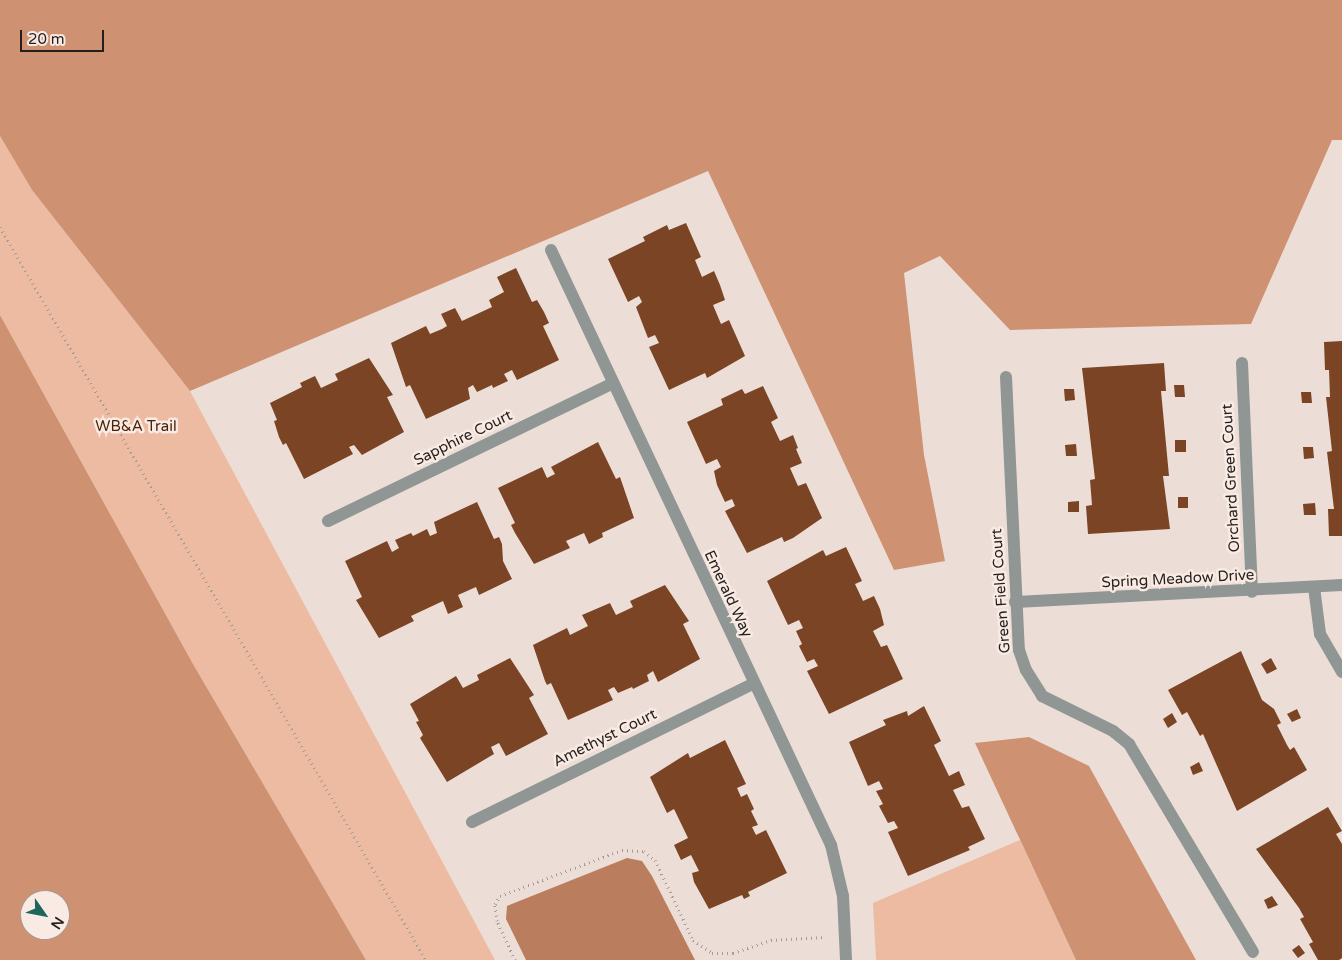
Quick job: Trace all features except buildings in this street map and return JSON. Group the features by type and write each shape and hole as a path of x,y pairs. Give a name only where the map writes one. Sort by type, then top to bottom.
{"street":[{"name":"Emerald Way","path":"551,250 753,684 831,845 843,896 846,960"},
{"name":"Orchard Green Court","path":"1242,363 1252,592"},
{"name":"Green Field Court","path":"1006,377 1019,650 1042,696 1113,731 1129,744 1254,952"},
{"name":"Sapphire Court","path":"328,521 612,384"},
{"name":"Spring Meadow Drive","path":"1016,602 1252,592 1342,585"},
{"path":"1314,587 1320,634 1342,672"},
{"name":"Amethyst Court","path":"472,822 753,684"}],"path":[{"path":"0,227 426,960"},
{"path":"515,960 497,921 495,904 500,896 622,850 644,850 655,860 693,940 712,954 733,953 770,940 845,935"}],"green space":[{"name":"WB&A Trail","path":"0,136 32,190 190,391 495,960 366,960 193,664 0,315"},
{"path":"1020,840 1076,960 876,960 873,903"}],"shaded area":[{"path":"0,0 1342,0 1342,140 1332,140 1251,324 1010,330 940,256 904,273 924,455 945,561 894,570 708,171 190,391 32,190 0,136"},
{"path":"0,315 193,664 366,960 0,960"},
{"path":"1029,737 1089,766 1196,960 1076,960 975,743"},
{"path":"627,858 642,861 652,876 695,960 526,960 506,919 507,906"}]}
